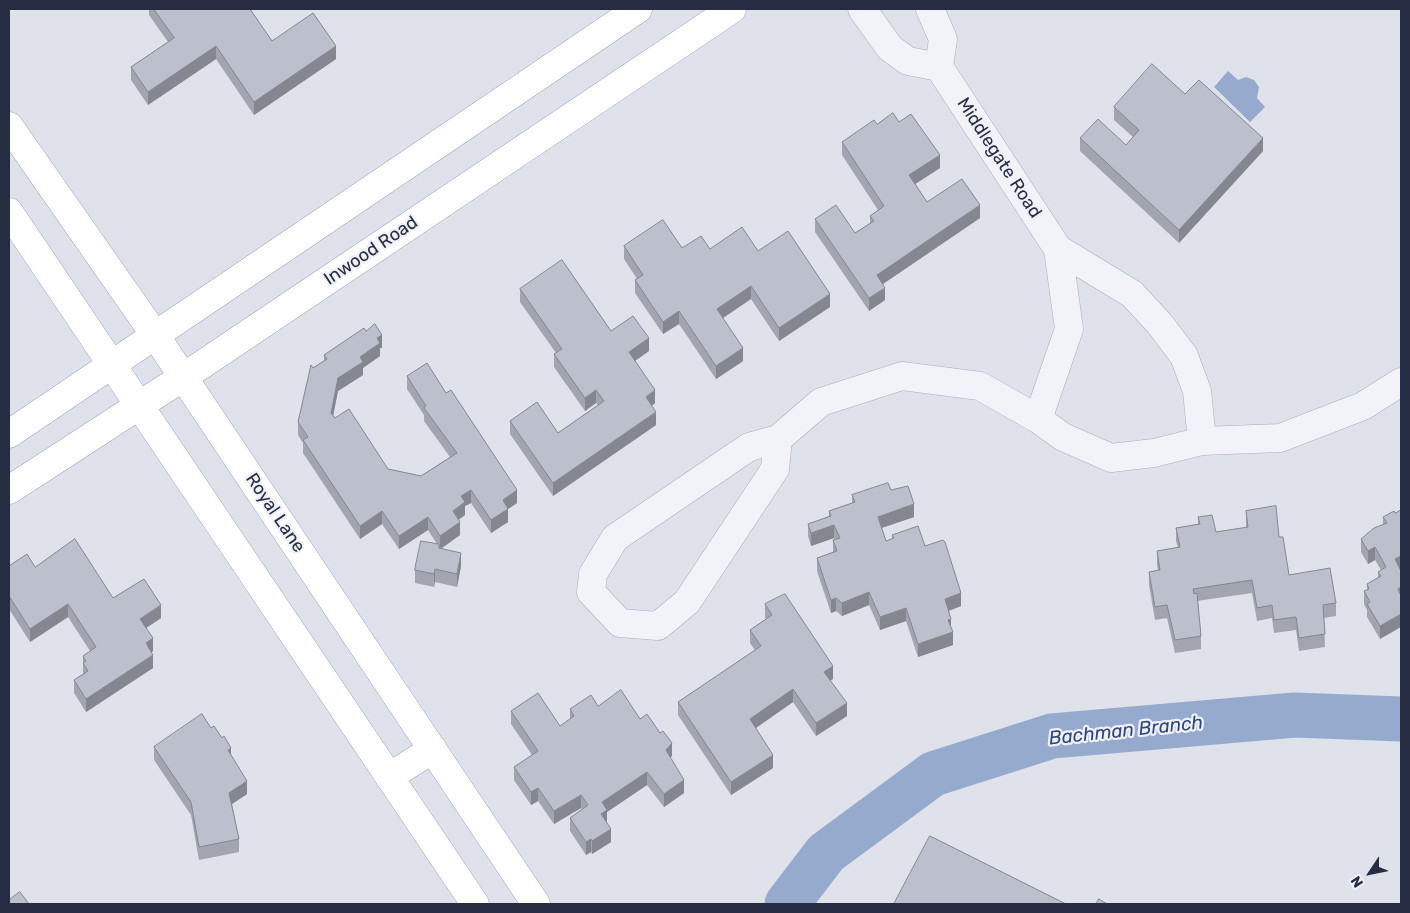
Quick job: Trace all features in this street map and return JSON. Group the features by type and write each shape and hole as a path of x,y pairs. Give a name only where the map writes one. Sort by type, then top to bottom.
{"main road":[{"path":"9,434 111,363 638,9"},
{"name":"Inwood Road","path":"9,490 183,377 732,9"},
{"name":"Royal Lane","path":"9,126 155,335 536,904"},
{"path":"9,212 475,904"},
{"path":"389,778 433,749"}],"street":[{"path":"862,9 890,48 908,61 940,67 943,39 930,9"},
{"name":"Middlegate Road","path":"940,67 1058,249 1069,329 1038,419"},
{"name":"Middlegate Road","path":"1058,249 1132,294 1169,336 1184,356 1197,391 1202,440"},
{"path":"778,439 775,469 687,602 658,626 620,623 591,592 593,574 616,538 749,447 778,439 821,402 902,376 980,386 1038,419 1063,437 1111,458 1154,453 1202,440 1280,438 1364,406 1401,382"}],"water":[{"path":"1228,71 1238,80 1246,77 1254,80 1259,87 1257,98 1265,107 1250,122 1214,87"}],"building":[{"path":"154,9 250,9 272,41 313,13 336,46 254,102 216,46 148,92 131,67 174,38"},
{"path":"1152,64 1185,94 1199,80 1263,138 1179,230 1080,138 1098,119 1126,145 1139,130 1114,107"},
{"path":"893,113 899,122 911,114 940,155 909,175 927,202 962,179 980,205 877,275 885,288 869,298 815,219 836,205 855,233 874,221 870,216 884,206 842,142 874,120 877,124"},
{"path":"663,220 682,248 701,236 710,249 742,227 758,251 788,231 830,294 779,328 751,286 717,309 743,348 716,366 679,311 663,322 635,280 643,275 624,246"},
{"path":"562,260 611,331 633,316 649,338 629,352 655,390 646,397 656,412 553,483 510,421 537,402 558,433 604,401 596,390 585,398 554,354 562,349 520,289"},
{"path":"375,324 382,335 377,338 380,343 360,357 363,362 338,378 331,413 335,418 349,409 388,469 421,476 457,453 424,408 426,406 407,376 427,363 446,393 451,390 517,490 503,500 508,509 491,520 471,490 461,496 465,502 453,511 460,522 440,536 428,517 399,536 382,511 360,526 303,440 308,437 298,422 311,365 313,368 327,359 324,355 364,328 366,331"},
{"path":"888,483 891,490 908,486 914,504 878,517 886,541 894,538 892,535 918,526 925,546 943,540 961,593 945,599 951,619 948,620 953,632 918,644 906,608 880,617 869,592 842,603 836,598 831,600 817,558 837,551 833,540 840,538 834,525 811,533 808,524 831,516 829,511 855,502 852,495"},
{"path":"1276,506 1279,537 1283,537 1289,575 1330,568 1336,603 1323,605 1325,634 1299,638 1296,617 1274,620 1272,605 1257,608 1252,580 1193,589 1194,594 1197,593 1201,636 1175,640 1167,605 1155,607 1149,572 1160,570 1157,551 1180,547 1176,528 1200,524 1198,517 1212,515 1216,532 1248,527 1246,511"},
{"path":"1401,510 1401,556 1395,559 1401,571 1401,587 1398,589 1401,596 1401,614 1380,626 1367,604 1370,602 1364,591 1369,589 1367,584 1381,576 1378,572 1386,567 1375,547 1368,551 1361,539 1374,528 1387,523 1383,517 1394,511 1395,513"},
{"path":"75,539 113,598 144,579 161,605 140,619 153,638 146,643 153,655 86,699 74,680 88,671 83,663 86,661 83,656 96,647 68,604 30,629 9,596 9,566 27,554 35,567"},
{"path":"421,541 439,544 439,548 461,553 457,574 435,569 434,574 415,570"},
{"path":"785,594 833,666 824,672 847,703 816,723 793,689 750,719 773,755 731,782 678,702 761,646 750,630 772,615 765,604"},
{"path":"621,690 640,719 647,714 660,733 663,731 672,743 666,750 684,780 664,794 647,772 602,802 607,810 601,814 611,829 592,841 591,839 586,842 570,818 588,805 581,795 554,811 538,788 531,792 514,767 538,751 511,711 538,693 560,726 574,716 570,709 591,695 598,706"},
{"path":"202,714 211,728 214,726 222,738 224,736 231,748 228,750 247,781 229,793 239,839 199,847 191,802 154,747"},
{"path":"930,836 1066,904 894,904"},
{"path":"20,892 29,904 9,904 9,900"},
{"path":"1099,899 1107,904 1096,904"}],"waterway":[{"name":"Bachman Branch","path":"787,904 826,853 933,774 1052,736 1295,715 1401,719"}]}
